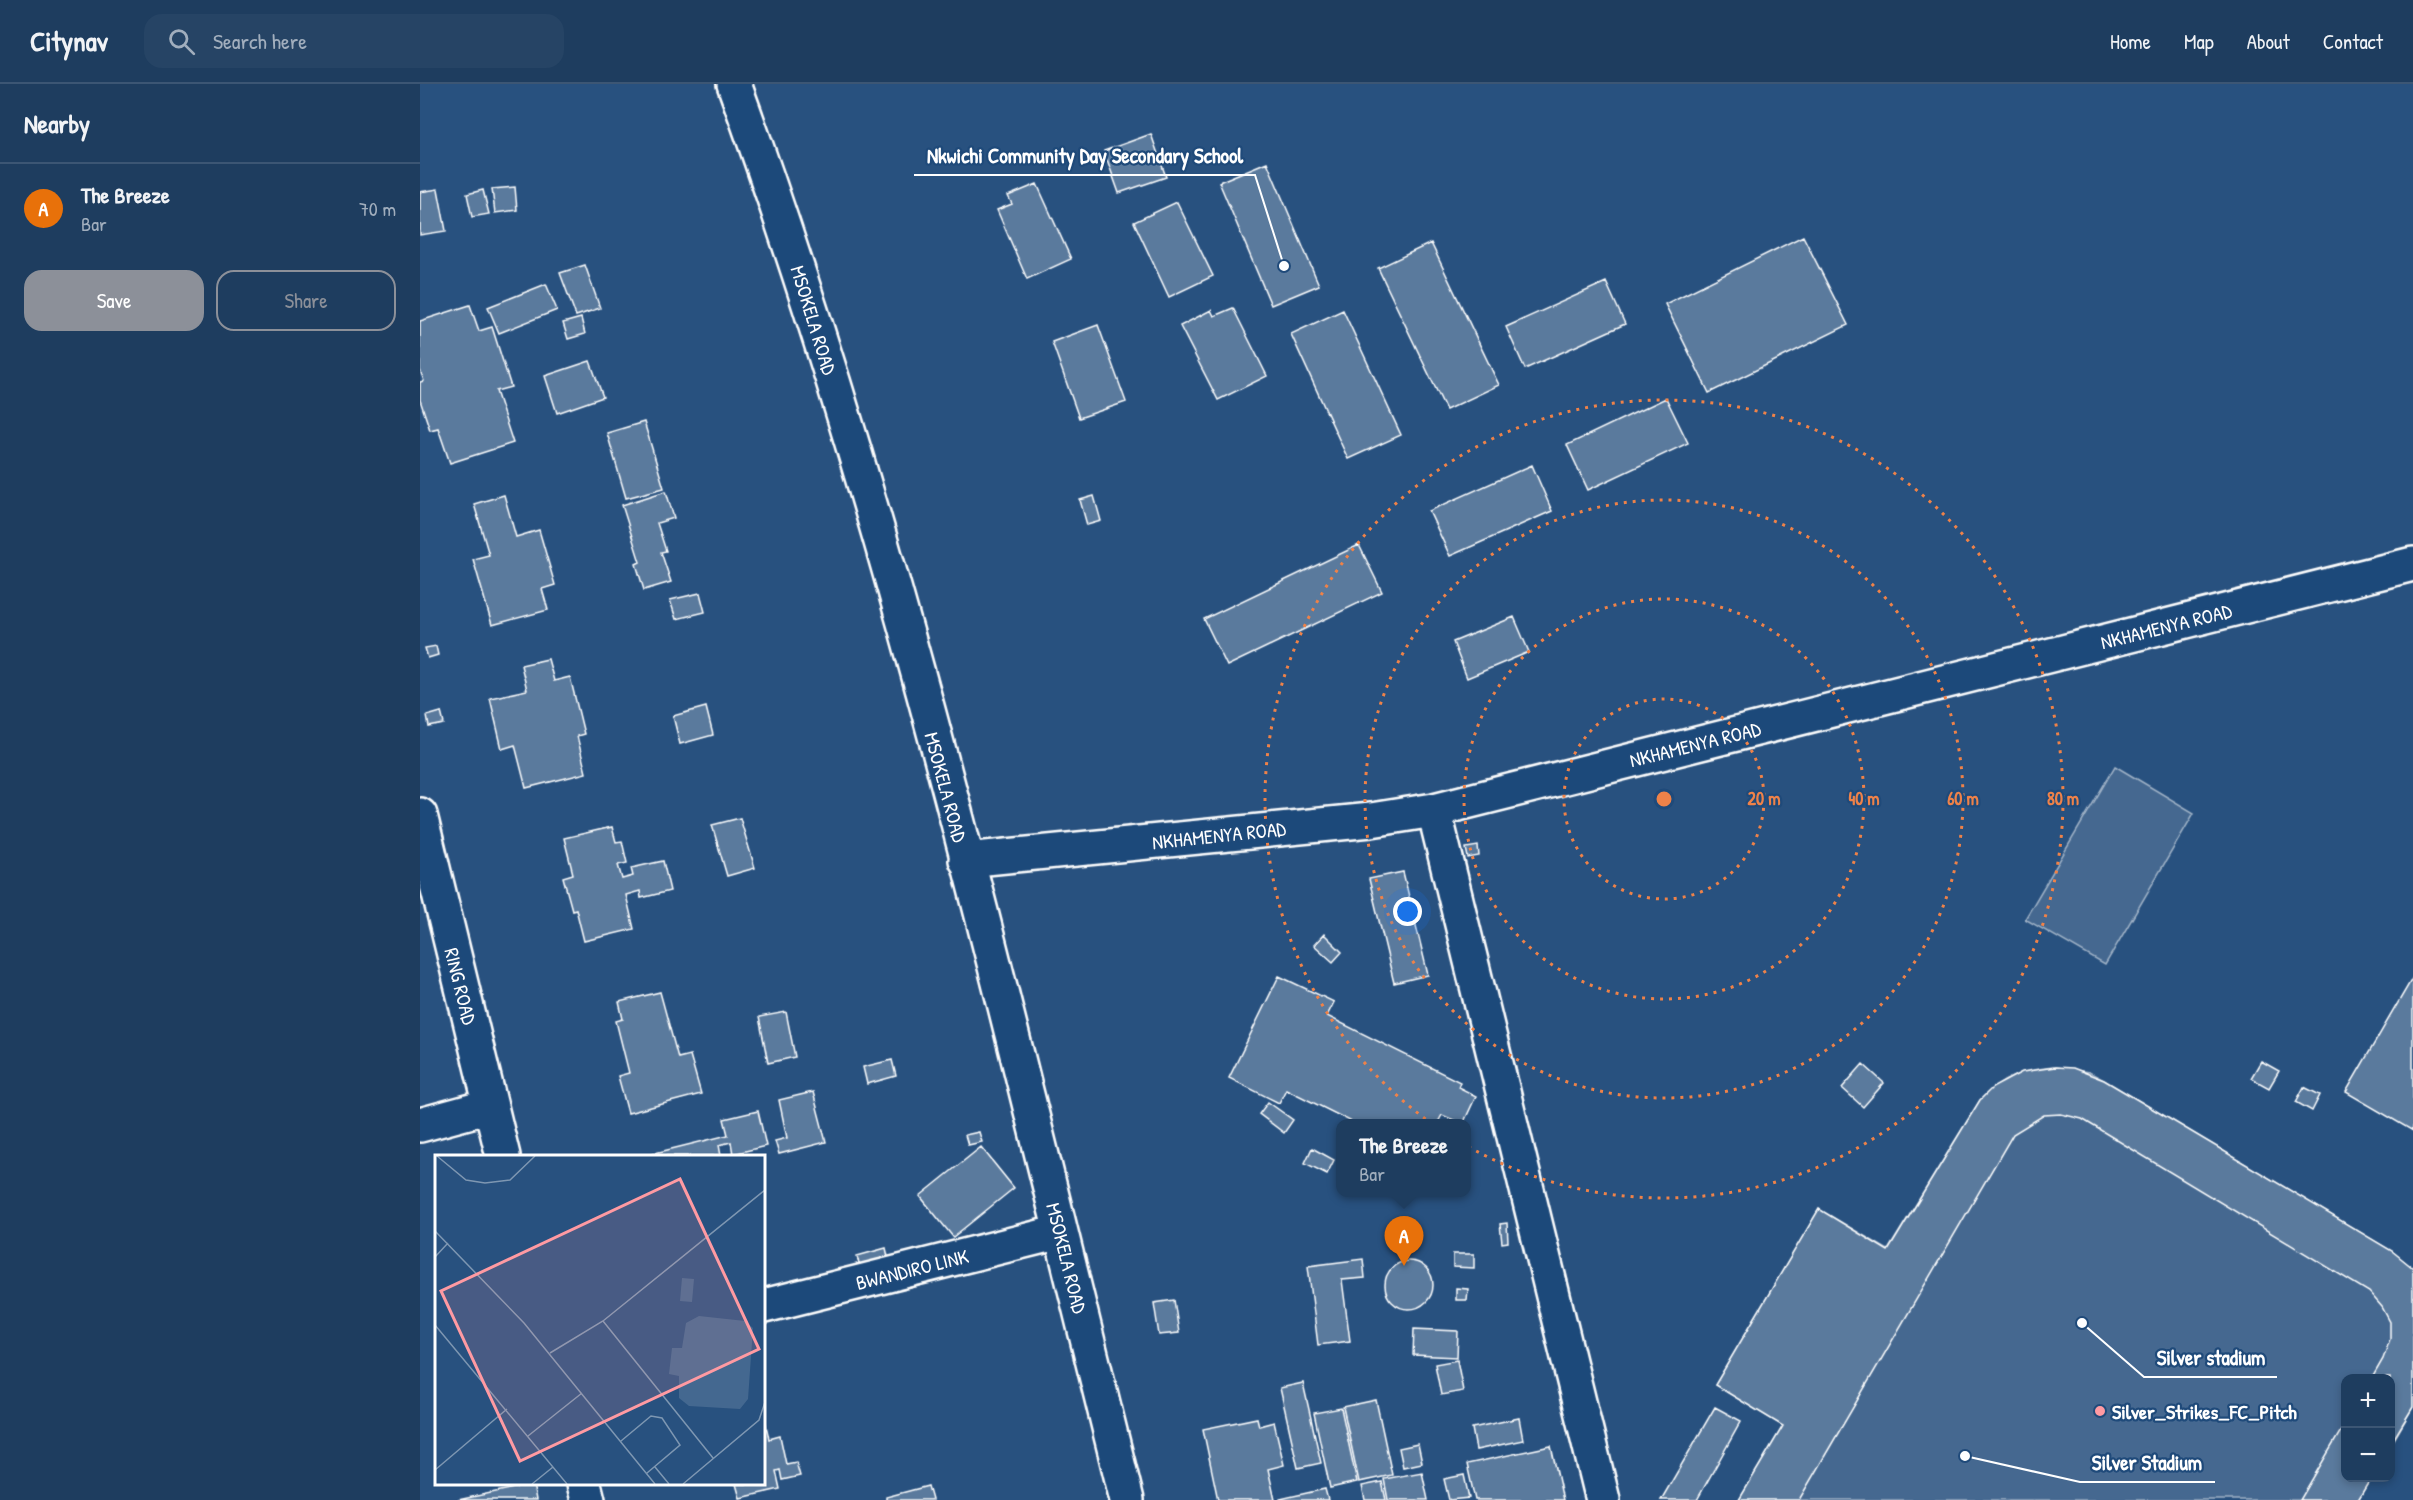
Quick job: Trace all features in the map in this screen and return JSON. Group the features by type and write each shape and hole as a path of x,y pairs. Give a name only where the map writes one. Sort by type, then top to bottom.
{"street":[{"name":"MSOKELA ROAD","path":"734,84 788,232 883,549 966,860 1127,1500"},
{"name":"NKHAMENYA ROAD","path":"966,860 1371,820 1434,810 2413,564"},
{"path":"1434,810 1603,1500"},
{"name":"RING ROAD","path":"420,815 503,1155"},
{"path":"420,1125 490,1106"},
{"name":"BWANDIRO LINK","path":"765,1306 1060,1232"},
{"path":"584,1485 588,1500"}],"shaded area":[{"path":"2115,766 2194,813 2105,965 2025,919"},
{"path":"2055,1067 2089,1072 2392,1251 2413,1268 2413,1407 2395,1438 2395,1374 2341,1374 2341,1482 2369,1482 2358,1500 1739,1500 1783,1426 1715,1385 1819,1209 1888,1250 1980,1100 2005,1080 2033,1070"}],"building":[{"path":"1151,134 1166,177 1119,193 1104,151"},
{"path":"1267,162 1319,285 1271,305 1219,182"},
{"path":"1037,184 1071,259 1027,279 997,210 1012,204 1008,196"},
{"path":"515,187 517,210 495,213 492,189"},
{"path":"438,189 446,231 420,235 420,192"},
{"path":"483,190 489,214 472,217 467,194"},
{"path":"1177,202 1213,276 1169,297 1134,222"},
{"path":"1803,236 1848,325 1709,393 1665,304"},
{"path":"1431,243 1499,385 1446,410 1378,268"},
{"path":"585,265 600,308 576,316 560,273"},
{"path":"1606,282 1625,324 1525,369 1506,327"},
{"path":"546,284 557,310 499,333 488,307"},
{"path":"470,305 479,331 492,327 511,387 496,391 513,443 450,463 438,428 430,430 420,400 420,382 424,381 420,370 420,321"},
{"path":"1233,308 1267,376 1218,400 1180,326 1211,310 1214,316"},
{"path":"1343,310 1401,435 1348,459 1291,334"},
{"path":"581,318 585,334 568,339 563,323"},
{"path":"1098,325 1126,402 1079,418 1052,342"},
{"path":"590,361 603,397 557,413 545,376"},
{"path":"1666,398 1688,443 1588,490 1567,445"},
{"path":"644,422 664,488 626,498 607,433"},
{"path":"1532,465 1552,511 1450,556 1429,511"},
{"path":"666,491 674,518 657,523 666,551 661,552 671,582 644,590 636,564 640,562 622,505"},
{"path":"504,495 516,537 539,530 555,585 542,589 548,610 492,625 473,559 489,555 474,504"},
{"path":"1094,496 1101,521 1087,525 1080,500"},
{"path":"1359,545 1382,592 1227,666 1204,619"},
{"path":"700,593 705,612 676,619 670,600"},
{"path":"1514,617 1529,652 1467,678 1453,642"},
{"path":"436,646 438,655 428,658 425,648"},
{"path":"548,659 554,681 570,677 584,734 577,736 586,773 526,788 515,745 502,749 490,698 527,690 521,665"},
{"path":"706,707 713,735 680,744 673,716"},
{"path":"441,712 444,724 429,727 427,716"},
{"path":"740,818 755,868 727,876 712,825"},
{"path":"612,827 616,842 622,841 627,863 618,865 622,879 633,876 631,868 663,861 670,891 641,898 640,891 626,895 634,929 584,941 576,909 572,910 563,877 573,874 564,838"},
{"path":"1478,846 1479,856 1468,858 1466,848"},
{"path":"1403,872 1428,975 1394,983 1369,879"},
{"path":"1324,934 1342,952 1333,962 1314,945"},
{"path":"1279,976 1334,1002 1327,1016 1460,1082 1458,1087 1476,1096 1465,1119 1451,1119 1442,1115 1440,1119 1346,1119 1286,1089 1279,1103 1229,1078"},
{"path":"2413,977 2413,1131 2346,1092"},
{"path":"660,992 678,1058 690,1055 701,1094 628,1113 618,1076 629,1073 616,1021 623,1019 619,1002"},
{"path":"786,1012 795,1057 768,1063 759,1017"},
{"path":"892,1060 896,1076 867,1084 863,1067"},
{"path":"2261,1061 2279,1071 2269,1088 2251,1078"},
{"path":"1863,1064 1884,1083 1863,1107 1842,1088"},
{"path":"2055,1067 2073,1068 2104,1080 2392,1251 2413,1268 2413,1407 2395,1437 2395,1374 2374,1374 2390,1339 2390,1322 2382,1307 2369,1292 2082,1119 2061,1114 2044,1115 2013,1134 1799,1500 1739,1500 1783,1426 1715,1385 1819,1209 1888,1251 1980,1100 1992,1088 2022,1072"},
{"path":"2304,1087 2320,1095 2312,1111 2296,1102"},
{"path":"813,1092 826,1142 779,1154 775,1141 787,1138 779,1100"},
{"path":"1268,1102 1293,1120 1284,1133 1259,1114"},
{"path":"758,1111 766,1146 733,1154 731,1142 719,1145 721,1155 647,1155 728,1135 724,1119"},
{"path":"979,1132 982,1142 968,1145 965,1135"},
{"path":"981,1147 1014,1188 953,1237 920,1196"},
{"path":"1312,1148 1334,1160 1327,1174 1305,1163"},
{"path":"1507,1223 1508,1242 1502,1243 1500,1224"},
{"path":"886,1248 889,1261 860,1268 857,1256"},
{"path":"1453,1254 1474,1254 1474,1268 1453,1267"},
{"path":"1363,1259 1365,1278 1342,1280 1350,1341 1318,1345 1308,1266"},
{"path":"1404,1261 1414,1261 1426,1268 1433,1280 1433,1290 1426,1302 1414,1309 1404,1309 1389,1298 1385,1290 1385,1280 1396,1265"},
{"path":"1456,1288 1468,1289 1467,1300 1456,1300"},
{"path":"1174,1300 1179,1333 1159,1335 1154,1303"},
{"path":"1414,1329 1458,1331 1457,1357 1413,1355"},
{"path":"1457,1360 1463,1391 1441,1395 1435,1364"},
{"path":"1303,1383 1321,1463 1298,1468 1280,1388"},
{"path":"1376,1400 1392,1475 1359,1482 1343,1407"},
{"path":"1715,1407 1741,1421 1697,1500 1661,1500"},
{"path":"1341,1408 1357,1482 1330,1488 1314,1413"},
{"path":"1257,1418 1259,1426 1274,1422 1284,1465 1268,1469 1275,1500 1218,1500 1203,1429"},
{"path":"1519,1418 1523,1440 1476,1450 1472,1428"},
{"path":"765,1421 769,1439 780,1436 786,1464 796,1462 800,1476 782,1480 780,1470 776,1471 780,1489 740,1498 736,1485 765,1485"},
{"path":"2341,1430 2341,1482 2369,1482 2358,1500 2300,1500"},
{"path":"1418,1444 1422,1463 1403,1467 1399,1448"},
{"path":"1551,1446 1563,1500 1475,1500 1467,1464"},
{"path":"1422,1472 1428,1500 1388,1500 1384,1479"},
{"path":"1464,1475 1469,1498 1449,1500 1444,1479"},
{"path":"1382,1482 1386,1500 1365,1500 1362,1486"},
{"path":"533,1485 536,1500 458,1500"},
{"path":"928,1486 932,1500 886,1500 886,1497"},
{"path":"1325,1489 1328,1500 1280,1500 1280,1499"}],"place":[{"name":"Nkwichi Community Day Secondary School","path":"1284,266"},
{"name":"The Breeze","path":"1404,1266"},
{"name":"Silver stadium","path":"2082,1323"},
{"name":"Silver_Strikes_FC_Pitch","path":"2100,1411"},
{"name":"Silver Stadium","path":"1965,1456"}]}
